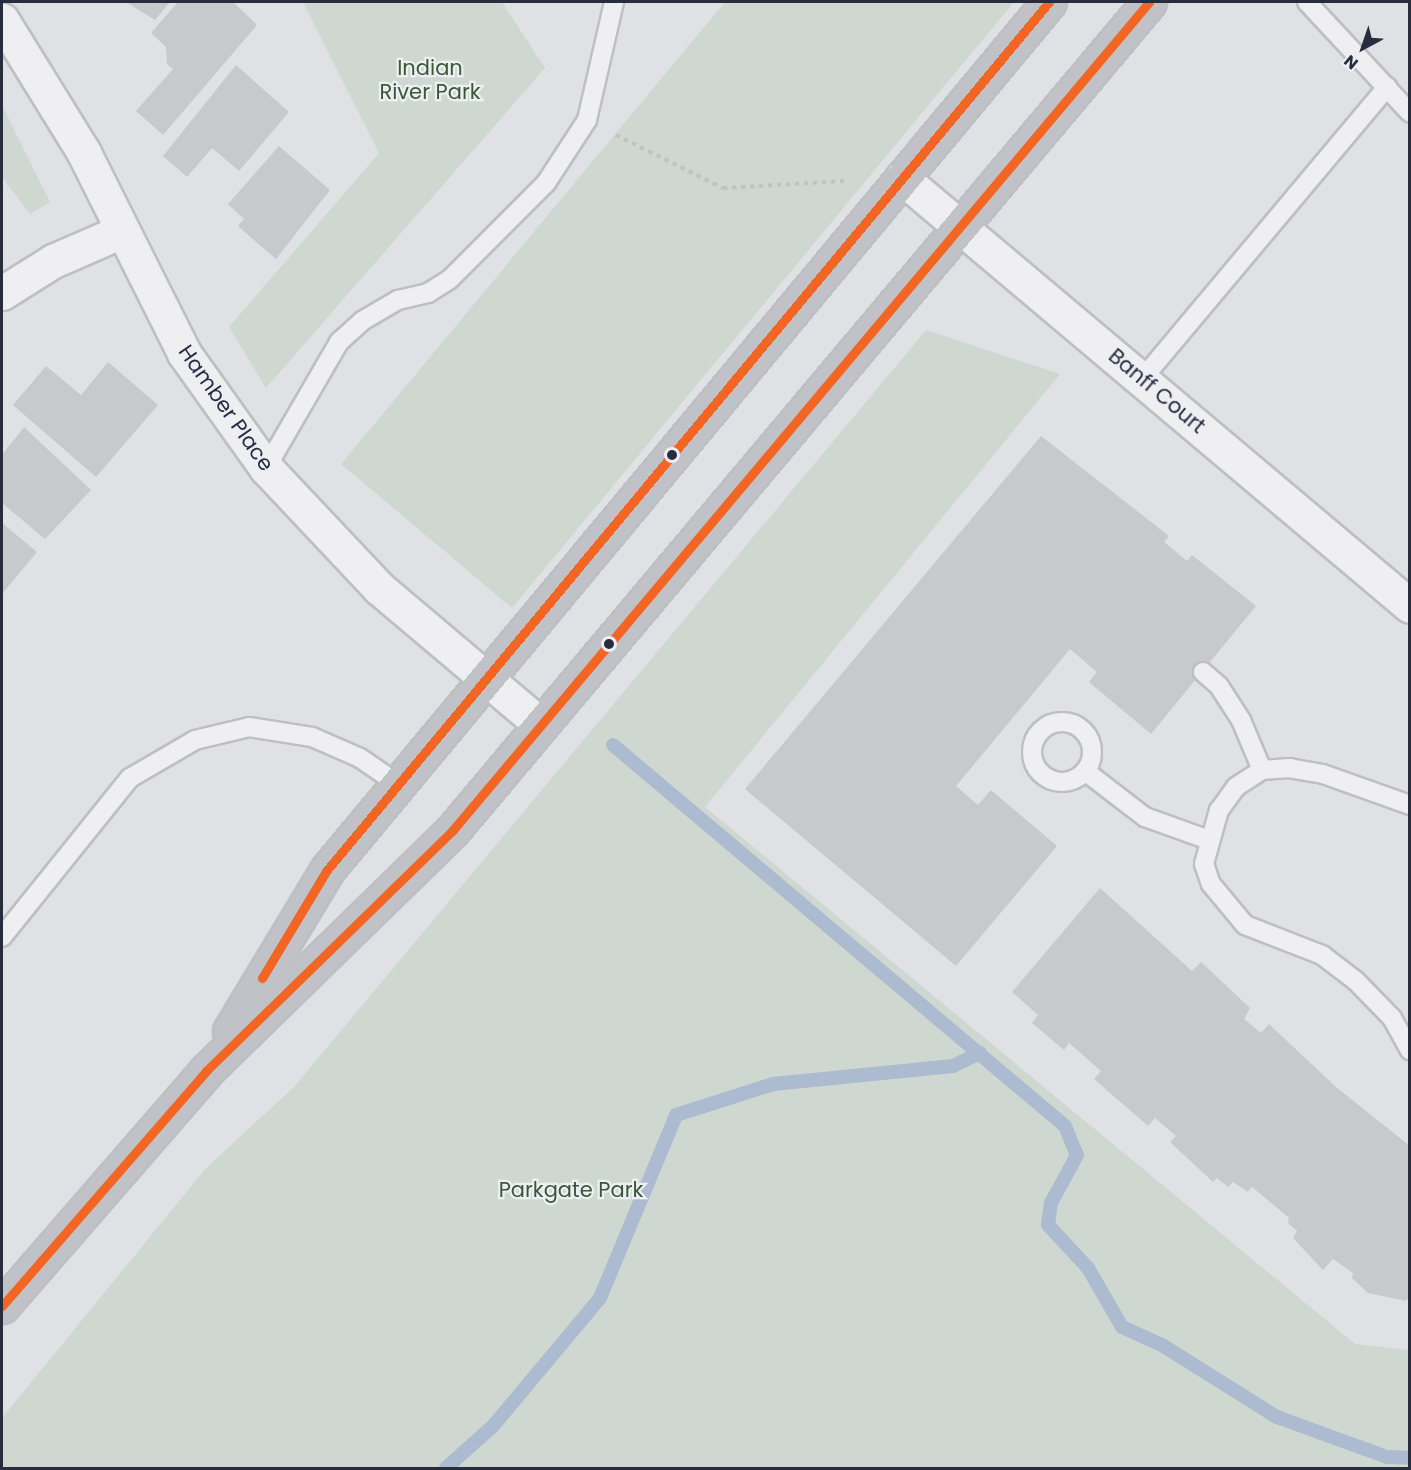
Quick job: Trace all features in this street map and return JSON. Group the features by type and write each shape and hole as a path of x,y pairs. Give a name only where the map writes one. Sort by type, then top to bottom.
{"street":[{"path":"206,1071 327,870 1049,2"},
{"path":"2,1306 206,1071 452,831 1149,2"},
{"name":"Hamber Place","path":"2,20 52,96 184,354 266,468 379,588 541,725"},
{"name":"Banff Court","path":"902,178 1143,378 1410,606"},
{"path":"2,293 53,261 122,231"}],"lane":[{"path":"266,468 339,342 362,321 398,300 428,293 450,279 546,183 586,120 614,2"},
{"path":"1307,2 1410,113"},
{"path":"1143,378 1387,87"},
{"path":"1203,672 1219,687 1241,720 1262,770"},
{"path":"2,937 130,778 195,740 249,727 312,737 360,758 398,784"},
{"path":"1410,805 1323,774 1262,770 1236,787 1219,810 1204,864 1211,884 1245,925 1279,942 1322,955 1356,981 1392,1018 1410,1050"},
{"path":"1085,771 1145,817 1209,840"}],"path":[{"path":"586,120 723,188 902,178"}],"green space":[{"name":"Indian River Park","path":"303,2 502,2 545,68 266,388 229,327 379,153"},
{"path":"725,2 1014,2 512,608 341,464"},
{"path":"2,105 50,202 30,214 2,177"},
{"name":"Parkgate Park","path":"926,330 1060,374 705,807 1355,1344 1409,1350 1409,1468 2,1468 2,1418 206,1168 293,1088"}],"building":[{"path":"126,2 170,2 155,20"},
{"path":"178,2 233,2 257,25 163,135 136,111 173,69 167,64 166,47 151,33"},
{"path":"236,65 289,112 239,171 212,148 187,177 163,156"},
{"path":"279,146 330,190 276,259 238,226 244,219 228,204"},
{"path":"108,362 158,405 96,477 13,405 46,366 81,395"},
{"path":"24,427 91,490 45,539 2,503 2,455"},
{"path":"1041,436 1169,536 1164,542 1187,561 1192,555 1256,606 1151,734 1089,682 1097,672 1070,649 956,786 978,805 991,790 1057,846 956,966 745,789"},
{"path":"2,523 37,552 2,594"},
{"path":"1100,888 1192,971 1201,962 1250,1008 1244,1019 1261,1033 1269,1024 1336,1087 1410,1146 1410,1295 1406,1301 1368,1293 1352,1278 1353,1273 1333,1259 1323,1270 1293,1238 1297,1231 1288,1223 1289,1218 1252,1187 1248,1192 1233,1182 1228,1187 1217,1178 1213,1182 1170,1142 1176,1136 1155,1118 1148,1126 1094,1079 1101,1071 1069,1043 1064,1050 1032,1023 1038,1015 1012,992"}],"waterway":[{"path":"613,745 1065,1126 1077,1155 1051,1203 1048,1225 1088,1268 1122,1327 1162,1345 1277,1417 1387,1457 1410,1458"},
{"path":"446,1468 493,1426 600,1298 676,1115 773,1084 953,1066 980,1053"}],"transit line":[{"path":"262,978 327,870 1049,2"},
{"path":"2,1306 206,1071 452,831 1149,2"}]}
